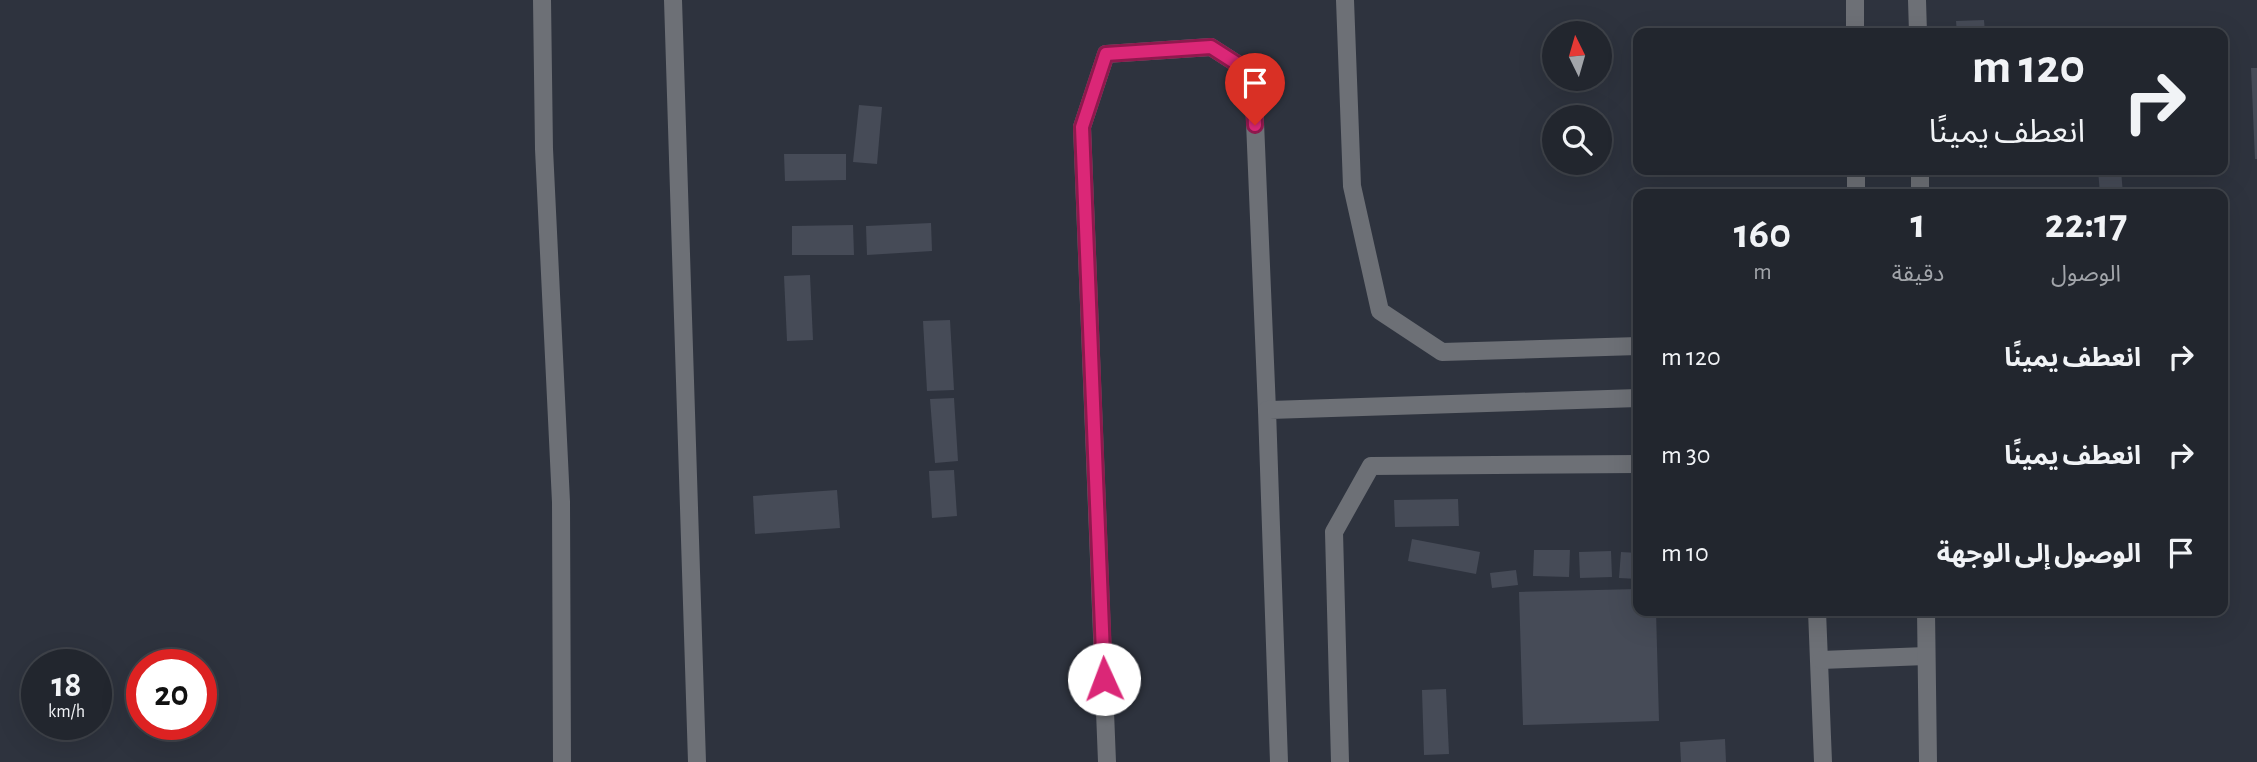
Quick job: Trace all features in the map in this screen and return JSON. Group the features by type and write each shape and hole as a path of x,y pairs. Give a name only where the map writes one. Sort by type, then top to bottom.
{"street":[{"path":"542,0 544,149 561,502 562,762"},
{"path":"673,0 697,762"},
{"path":"1345,0 1352,186 1380,311 1442,352 1633,346"},
{"path":"1855,0 1855,28"},
{"path":"1917,0 1918,28"},
{"path":"1107,762 1082,127 1106,54 1211,47 1253,74 1279,762"},
{"path":"1267,410 1633,398"},
{"path":"1340,762 1334,532 1371,466 1633,464"},
{"path":"1817,616 1823,762"},
{"path":"1926,616 1928,762"},
{"path":"1821,660 1926,656"}],"building":[{"path":"1984,20 1985,28 1957,28 1956,21"},
{"path":"2251,68 2257,68 2257,159 2255,159"},
{"path":"859,105 882,107 877,164 853,162"},
{"path":"784,154 846,154 846,180 785,181"},
{"path":"2098,175 2121,175 2123,189 2100,189"},
{"path":"931,223 932,251 867,255 866,226"},
{"path":"853,225 854,255 792,255 792,226"},
{"path":"810,275 813,340 787,341 784,276"},
{"path":"950,320 954,390 927,391 923,321"},
{"path":"954,398 958,461 935,463 930,399"},
{"path":"954,470 957,516 932,518 929,471"},
{"path":"837,490 840,528 755,534 753,496"},
{"path":"1458,499 1459,526 1395,527 1394,500"},
{"path":"1412,539 1480,552 1476,574 1408,561"},
{"path":"1534,550 1570,550 1569,577 1533,576"},
{"path":"1611,551 1612,577 1580,578 1579,552"},
{"path":"1621,552 1633,553 1633,579 1619,578"},
{"path":"1516,570 1518,585 1492,588 1490,573"},
{"path":"1633,589 1633,616 1656,616 1659,721 1523,725 1519,592"},
{"path":"1446,689 1449,754 1424,755 1422,690"},
{"path":"1725,739 1726,762 1681,762 1680,742"}],"route":[{"path":"1104,679 1082,127 1106,54 1211,47 1253,74 1255,125"}]}
